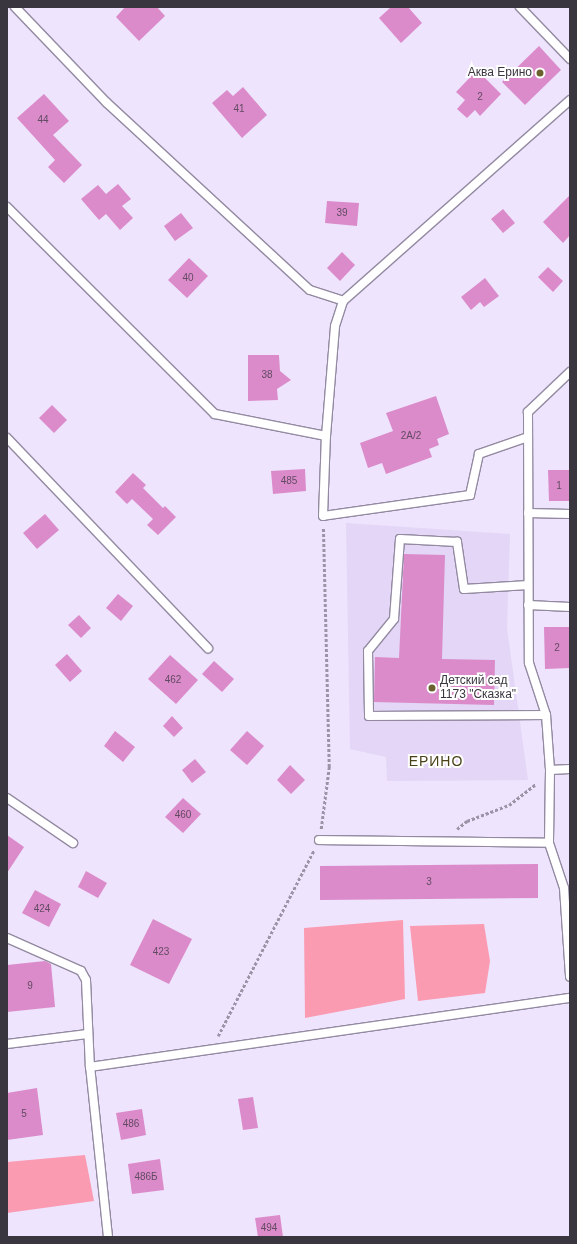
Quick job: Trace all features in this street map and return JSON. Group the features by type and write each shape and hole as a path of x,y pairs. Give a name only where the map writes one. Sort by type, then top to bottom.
{"lane":[{"path":"15,7 106,102 310,290 343,301"},
{"path":"520,7 570,59"},
{"path":"528,438 479,454 470,495 323,516 326,436 335,326 343,301 570,100"},
{"path":"7,207 215,414 326,436"},
{"path":"570,372 528,412 529,663 546,715 550,770 549,843 564,888 570,977"},
{"path":"7,438 208,648"},
{"path":"528,513 570,514"},
{"path":"528,585 464,588 456,542 400,540 394,619 368,651 369,716 546,715"},
{"path":"528,606 570,607"},
{"path":"550,770 570,769"},
{"path":"7,798 73,843"},
{"path":"319,840 549,843"},
{"path":"7,938 82,971 86,980 87,1034 108,1237"},
{"path":"90,1067 570,998"},
{"path":"7,1044 87,1034"}],"path":[{"path":"211,1050 319,840 329,767 323,516"},
{"path":"443,842 467,821 509,805 536,784"}],"shaded area":[{"name":"Детский сад 1173 \"Сказка\"","path":"346,523 510,534 507,628 528,780 387,781 386,757 350,749"},
{"path":"403,920 405,999 305,1018 304,928"},
{"path":"484,924 490,961 485,993 418,1001 410,926"},
{"path":"85,1155 94,1201 7,1213 7,1162"}],"building":[{"path":"125,7 157,7 165,16 139,41 116,17"},
{"path":"391,7 408,7 422,23 401,43 379,18"},
{"path":"539,46 561,70 525,105 502,82"},
{"path":"477,70 501,94 480,116 475,110 467,118 457,109 465,100 456,92"},
{"path":"243,87 267,115 242,138 212,103 227,90 233,96"},
{"path":"44,94 69,121 53,135 82,165 64,183 48,167 55,160 17,118"},
{"path":"118,184 131,199 122,206 133,218 120,230 106,214 99,220 81,199 98,185 106,194"},
{"path":"570,195 570,235 563,243 543,222"},
{"path":"327,201 359,203 357,226 325,223"},
{"path":"503,209 515,223 503,233 491,219"},
{"path":"181,213 193,228 175,241 164,226"},
{"path":"342,252 355,265 340,281 327,268"},
{"path":"189,258 208,276 187,298 168,280"},
{"path":"548,267 563,281 553,292 538,277"},
{"path":"485,278 499,296 484,307 480,302 471,310 461,297"},
{"path":"248,355 279,355 280,371 291,380 277,389 278,400 248,401"},
{"path":"436,396 449,434 437,439 439,445 429,449 432,457 386,474 382,463 368,468 360,443 393,431 386,413"},
{"path":"52,405 67,420 54,433 39,418"},
{"path":"305,469 306,491 273,494 271,471"},
{"path":"548,470 570,470 570,501 549,501"},
{"path":"133,473 146,485 143,488 163,508 165,506 176,517 158,535 147,525 153,519 132,499 127,504 115,492"},
{"path":"45,514 59,530 37,549 23,533"},
{"path":"404,554 445,555 442,659 495,660 494,705 374,702 375,657 399,658"},
{"path":"118,594 133,606 121,621 106,608"},
{"path":"79,615 91,628 81,638 68,625"},
{"path":"544,627 570,627 570,668 545,669"},
{"path":"67,654 82,671 70,682 55,665"},
{"path":"170,655 198,680 176,704 148,679"},
{"path":"214,661 234,679 222,692 202,674"},
{"path":"172,716 183,728 174,737 163,726"},
{"path":"115,731 135,747 123,762 104,746"},
{"path":"247,731 264,746 247,765 230,750"},
{"path":"195,759 206,772 192,783 182,770"},
{"path":"290,765 305,780 291,794 277,780"},
{"path":"183,798 201,814 183,833 165,817"},
{"path":"7,835 24,847 7,873"},
{"path":"538,864 538,898 320,900 320,866"},
{"path":"86,871 107,883 98,898 78,887"},
{"path":"35,890 61,904 49,927 22,913"},
{"path":"153,919 192,939 169,984 130,965"},
{"path":"45,961 51,964 55,1007 7,1012 7,965"},
{"path":"37,1088 43,1135 7,1140 7,1093"},
{"path":"253,1097 258,1128 243,1130 238,1099"},
{"path":"142,1109 146,1135 121,1140 116,1113"},
{"path":"160,1159 164,1190 132,1194 128,1164"},
{"path":"280,1215 283,1237 258,1237 255,1218"}],"place":[{"name":"Аква Ерино","path":"540,73"},
{"name":"Детский сад 1173 \"Сказка\"","path":"432,688"}],"district":[{"name":"ЕРИНО","path":"436,761"}]}
